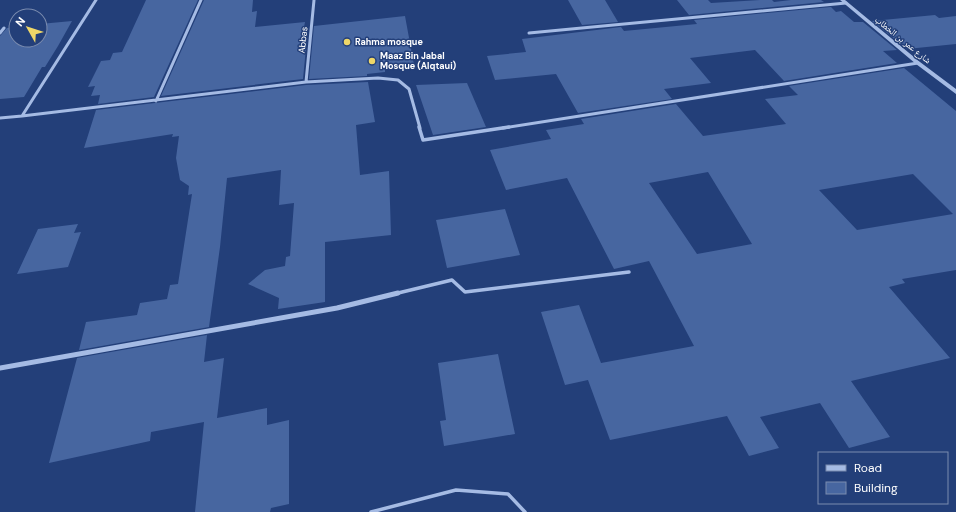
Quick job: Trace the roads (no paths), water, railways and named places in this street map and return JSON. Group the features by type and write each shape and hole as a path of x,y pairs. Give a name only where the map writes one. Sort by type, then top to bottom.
{"street":[{"path":"22,116 96,0"},
{"path":"156,101 200,0"},
{"name":"Abbas","path":"306,82 314,0"},
{"path":"529,33 844,2"},
{"name":"شارع عمر بن الخطاب","path":"844,2 956,92"},
{"path":"0,33 4,28"},
{"path":"0,118 156,101 306,82 378,78 398,80 409,89 423,140 918,63"},
{"path":"0,368 337,308 452,280 465,292 629,272"}],"lane":[{"path":"371,512 456,490 508,494 525,512"}],"place":[{"name":"Rahma mosque","path":"347,42"},
{"name":"Maaz Bin Jabal Mosque (Alqtaui)","path":"372,61"}]}
